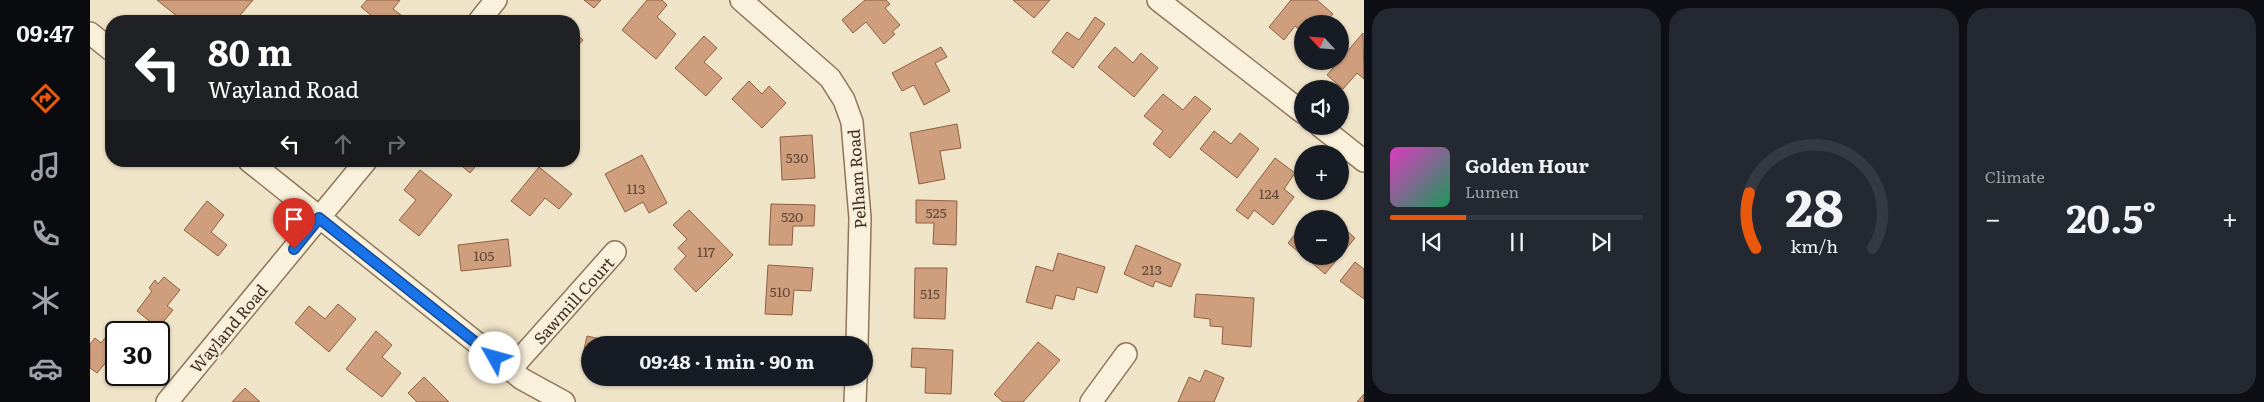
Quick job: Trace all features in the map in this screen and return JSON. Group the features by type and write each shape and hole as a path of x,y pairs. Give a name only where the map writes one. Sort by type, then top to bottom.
{"street":[{"path":"484,15 496,0"},
{"name":"Pelham Road","path":"741,0 830,78 844,100 852,122 860,218 857,336"},
{"path":"1158,0 1294,106"},
{"path":"90,32 105,45"},
{"path":"1331,135 1364,161"},
{"path":"256,167 510,370 522,379 564,402"},
{"name":"Wayland Road","path":"167,402 361,167"},
{"name":"Sawmill Court","path":"510,370 615,252"},
{"path":"1091,402 1126,354"},
{"path":"856,386 856,402"}],"building":[{"path":"157,0 253,0 240,15 176,15"},
{"path":"367,0 400,0 393,9 401,15 371,15 361,7"},
{"path":"584,0 601,0 594,8"},
{"path":"647,0 662,0 667,5 657,17 676,34 656,59 622,30"},
{"path":"865,0 886,0 890,4 885,8 900,25 892,32 895,34 884,44 866,22 853,33 842,20"},
{"path":"1013,0 1050,0 1034,18"},
{"path":"1291,0 1317,0 1333,14 1294,15 1294,27 1284,40 1269,27"},
{"path":"1095,17 1105,24 1073,68 1052,52 1067,32 1079,40"},
{"path":"1363,33 1364,79 1357,73 1349,82 1349,80 1333,80 1327,75 1331,70 1349,70 1349,49"},
{"path":"704,36 717,48 704,62 722,78 706,96 675,68"},
{"path":"941,47 947,57 935,63 950,91 924,105 914,85 902,91 892,73"},
{"path":"1115,47 1133,63 1141,53 1158,68 1134,97 1098,67"},
{"path":"749,81 762,94 769,86 786,103 762,128 732,99"},
{"path":"1163,94 1183,110 1195,96 1211,109 1170,158 1153,144 1163,131 1144,116"},
{"path":"957,124 961,148 940,151 945,179 919,184 910,133"},
{"path":"1214,131 1231,144 1240,133 1259,149 1237,178 1200,149"},
{"path":"812,135 815,178 782,180 780,137"},
{"path":"642,155 667,203 649,213 643,202 625,212 605,174"},
{"path":"1275,158 1294,172 1284,189 1294,197 1273,225 1254,210 1248,219 1236,210"},
{"path":"463,167 475,167 470,173"},
{"path":"539,167 572,194 559,209 545,198 530,216 511,201"},
{"path":"420,170 452,195 419,236 399,220 416,200 404,190"},
{"path":"916,200 957,201 956,245 933,244 934,223 916,223"},
{"path":"207,201 224,215 211,232 227,245 218,256 184,230"},
{"path":"771,204 815,205 814,226 793,226 792,245 769,245"},
{"path":"689,210 733,255 696,292 674,269 686,256 678,248 687,239 673,225"},
{"path":"1349,233 1355,238 1349,245"},
{"path":"1294,235 1294,248 1288,243"},
{"path":"508,239 511,266 461,271 458,245"},
{"path":"1136,245 1181,264 1171,287 1155,281 1153,287 1124,274"},
{"path":"1058,253 1105,267 1097,293 1077,287 1074,300 1056,295 1052,309 1026,302 1036,266 1053,271"},
{"path":"1355,262 1364,269 1364,299 1340,281"},
{"path":"768,265 813,268 811,291 794,290 792,315 765,314"},
{"path":"1314,265 1332,265 1325,274"},
{"path":"915,268 947,268 945,319 914,318"},
{"path":"164,277 180,290 167,306 173,310 164,321 149,321 137,311 152,291 149,288 155,280 158,284"},
{"path":"1196,294 1254,298 1251,347 1222,344 1223,327 1210,326 1210,319 1194,317"},
{"path":"338,304 356,319 329,352 295,323 309,306 325,319"},
{"path":"376,331 392,345 382,357 401,373 382,397 346,369"},
{"path":"95,338 101,343 105,338 105,363 97,373 90,368 90,344"},
{"path":"1038,342 1060,360 1023,402 1003,402 994,394"},
{"path":"912,348 953,350 951,394 925,393 926,368 911,367"},
{"path":"1205,370 1224,378 1214,402 1178,402 1189,377 1200,382"},
{"path":"424,377 449,402 417,402 408,393"},
{"path":"245,388 260,402 232,402"},
{"path":"1364,394 1364,402 1357,402"}],"route":[{"path":"294,249 319,218 495,358"}]}
